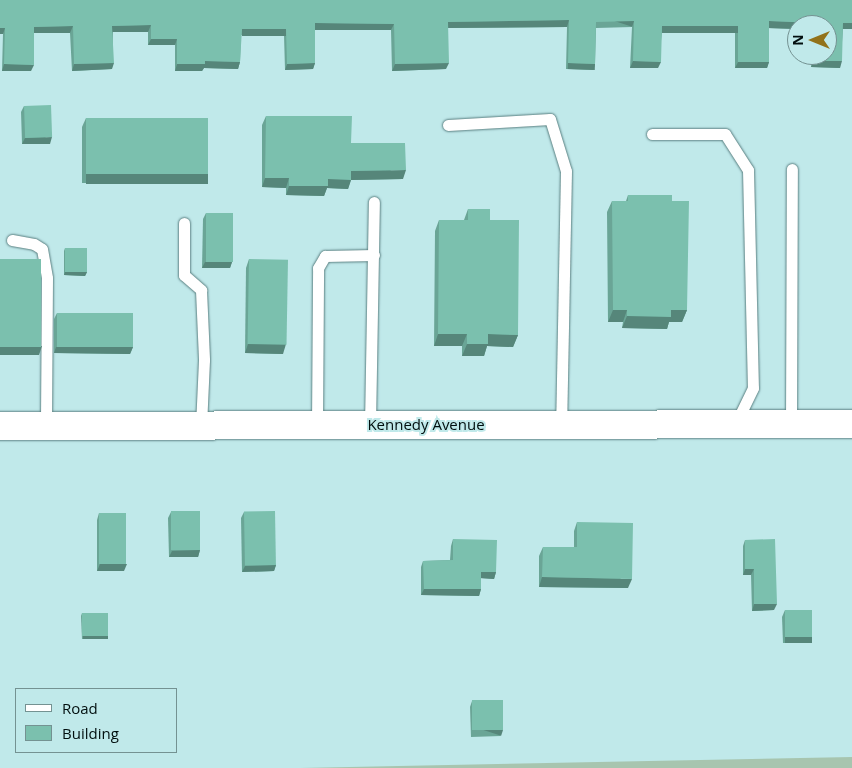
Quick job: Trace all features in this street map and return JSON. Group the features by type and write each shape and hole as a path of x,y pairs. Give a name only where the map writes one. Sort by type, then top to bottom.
{"street":[{"name":"Kennedy Avenue","path":"0,426 852,424"}],"lane":[{"path":"448,126 550,119 566,171 561,425"},
{"path":"652,134 725,134 748,170 753,388 735,424"},
{"path":"791,424 792,169"},
{"path":"370,425 374,202"},
{"path":"184,224 184,275 201,290 204,360 201,426"},
{"path":"12,240 34,244 42,249 47,278 46,426"},
{"path":"317,425 318,268 325,256 374,255"}],"green space":[{"path":"852,757 852,768 300,768"}],"building":[{"path":"0,0 852,0 852,23 843,23 842,61 837,61 837,15 787,15 787,22 769,21 769,62 738,62 738,26 662,26 661,62 633,61 634,21 596,22 595,64 568,63 569,20 448,22 449,63 395,64 394,24 315,23 315,63 287,64 286,29 242,29 240,62 205,61 205,64 177,64 177,39 151,39 151,25 112,26 114,63 74,64 73,26 34,27 34,65 4,64 5,28 0,28"},
{"path":"51,105 52,137 25,138 24,106"},
{"path":"266,116 352,116 351,143 405,143 406,170 351,171 351,180 328,179 328,186 289,186 289,178 265,178"},
{"path":"86,118 208,118 208,174 86,174"},
{"path":"628,195 672,195 672,201 689,201 687,310 671,310 671,317 627,316 627,310 613,310 612,201 628,201"},
{"path":"468,209 490,209 490,220 519,220 518,335 488,334 488,344 467,344 467,334 438,334 439,220 468,220"},
{"path":"206,213 233,213 233,262 206,262"},
{"path":"65,248 87,248 87,272 65,272"},
{"path":"0,259 41,259 41,347 0,347"},
{"path":"249,259 288,260 287,345 248,344"},
{"path":"57,313 133,313 133,347 57,347"},
{"path":"171,511 200,511 200,550 171,550"},
{"path":"275,511 276,565 245,566 244,512"},
{"path":"99,513 126,513 126,564 99,564"},
{"path":"577,522 633,523 632,579 542,577 543,547 577,547"},
{"path":"453,539 497,540 496,572 481,572 481,589 424,589 423,561 453,560"},
{"path":"775,539 777,604 754,604 754,569 745,569 745,540"},
{"path":"785,610 812,610 812,637 785,637"},
{"path":"82,613 108,613 108,636 82,636"},
{"path":"472,700 503,700 503,730 472,730"}]}
